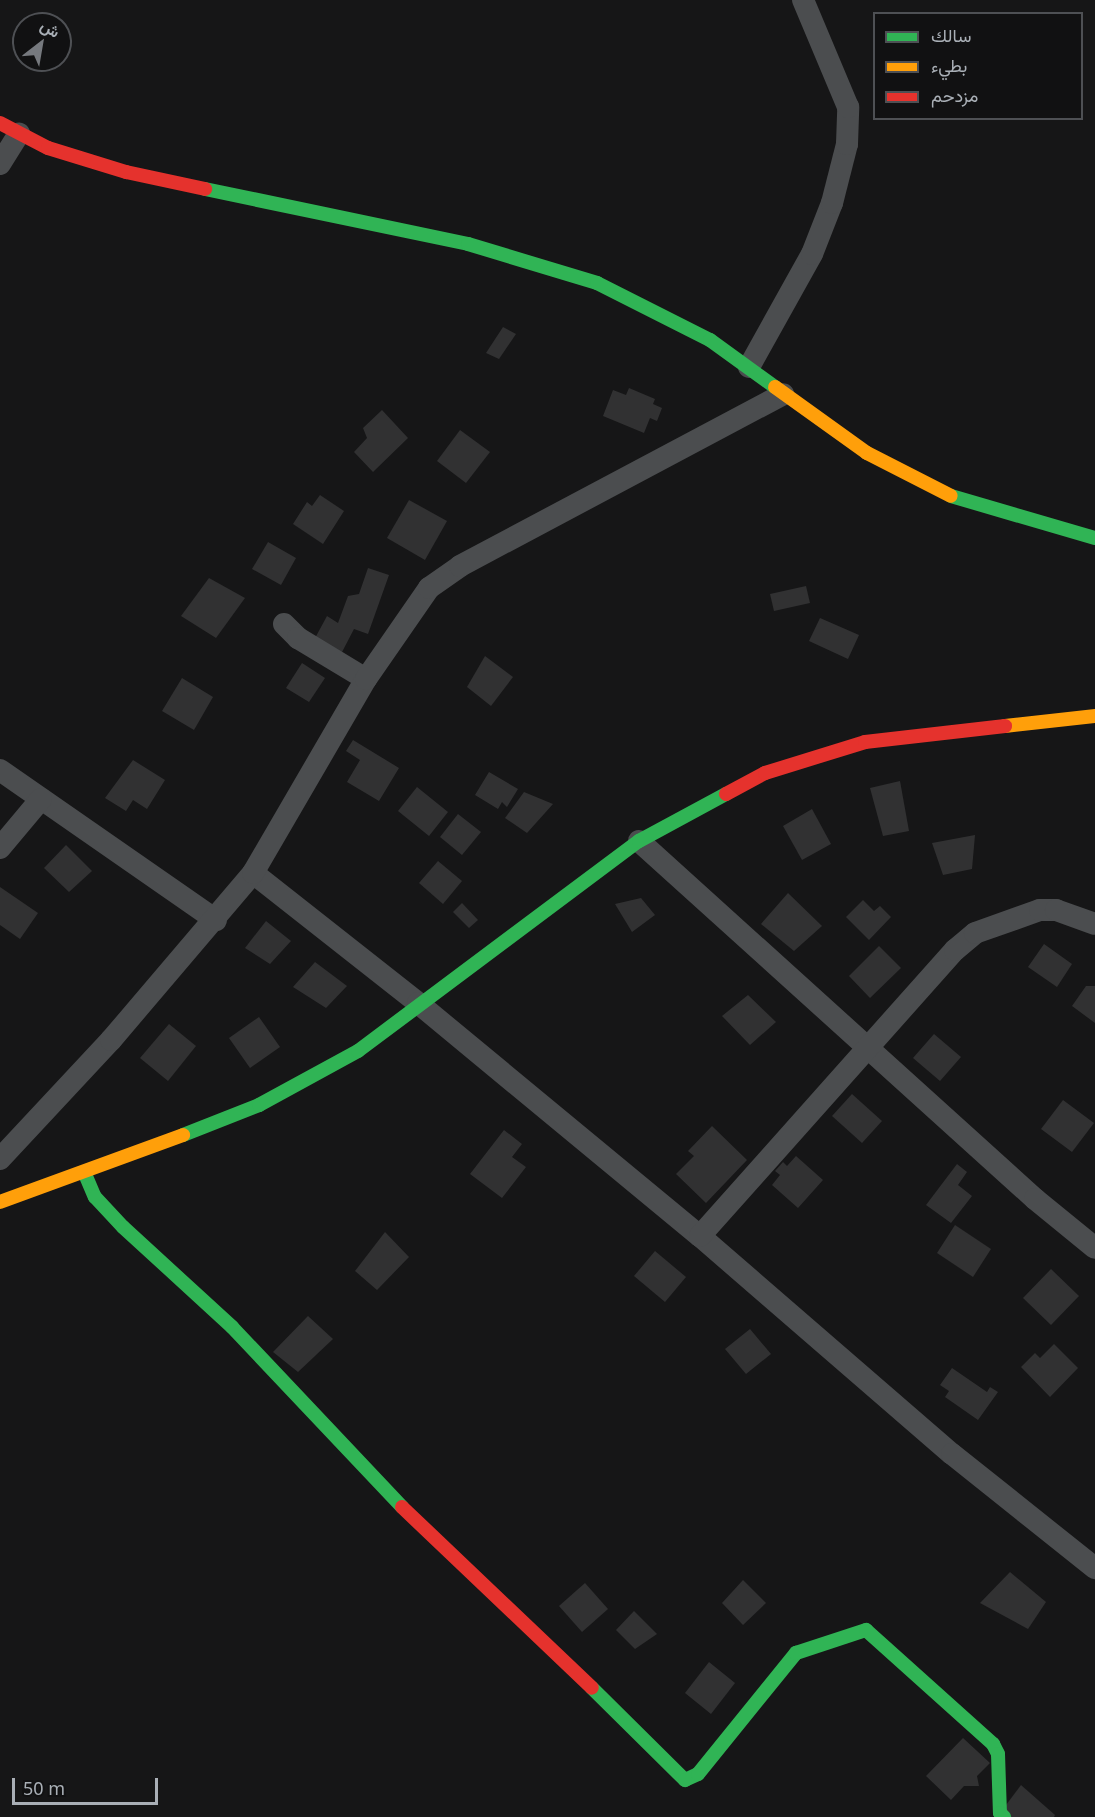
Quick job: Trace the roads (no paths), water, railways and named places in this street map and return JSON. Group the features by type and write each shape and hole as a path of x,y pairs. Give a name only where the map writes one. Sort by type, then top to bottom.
{"street":[{"path":"749,366 812,254 835,194 847,144 848,107 803,0"},
{"path":"0,164 10,129 126,172 468,244 564,272 647,306 749,366 783,394 867,453 948,495 1095,537"},
{"path":"0,1159 46,1114 216,920 253,873 366,679 423,595 447,574 783,394"},
{"path":"284,624 298,638 366,679"},
{"path":"0,1202 86,1174 279,1095 358,1051 639,841 765,773 835,749 1095,716"},
{"path":"0,770 216,920"},
{"path":"0,848 42,799"},
{"path":"639,841 869,1050 1095,1248"},
{"path":"253,873 418,1004 700,1236 952,1454 1095,1568"},
{"path":"700,1236 869,1050 955,950 975,933 1040,910 1056,910 1095,924"},
{"path":"86,1174 95,1197 123,1227 232,1327 421,1527 638,1731 680,1777 685,1780 698,1774 796,1653 866,1630 993,1744 998,1754 1000,1813 1004,1817"}]}
